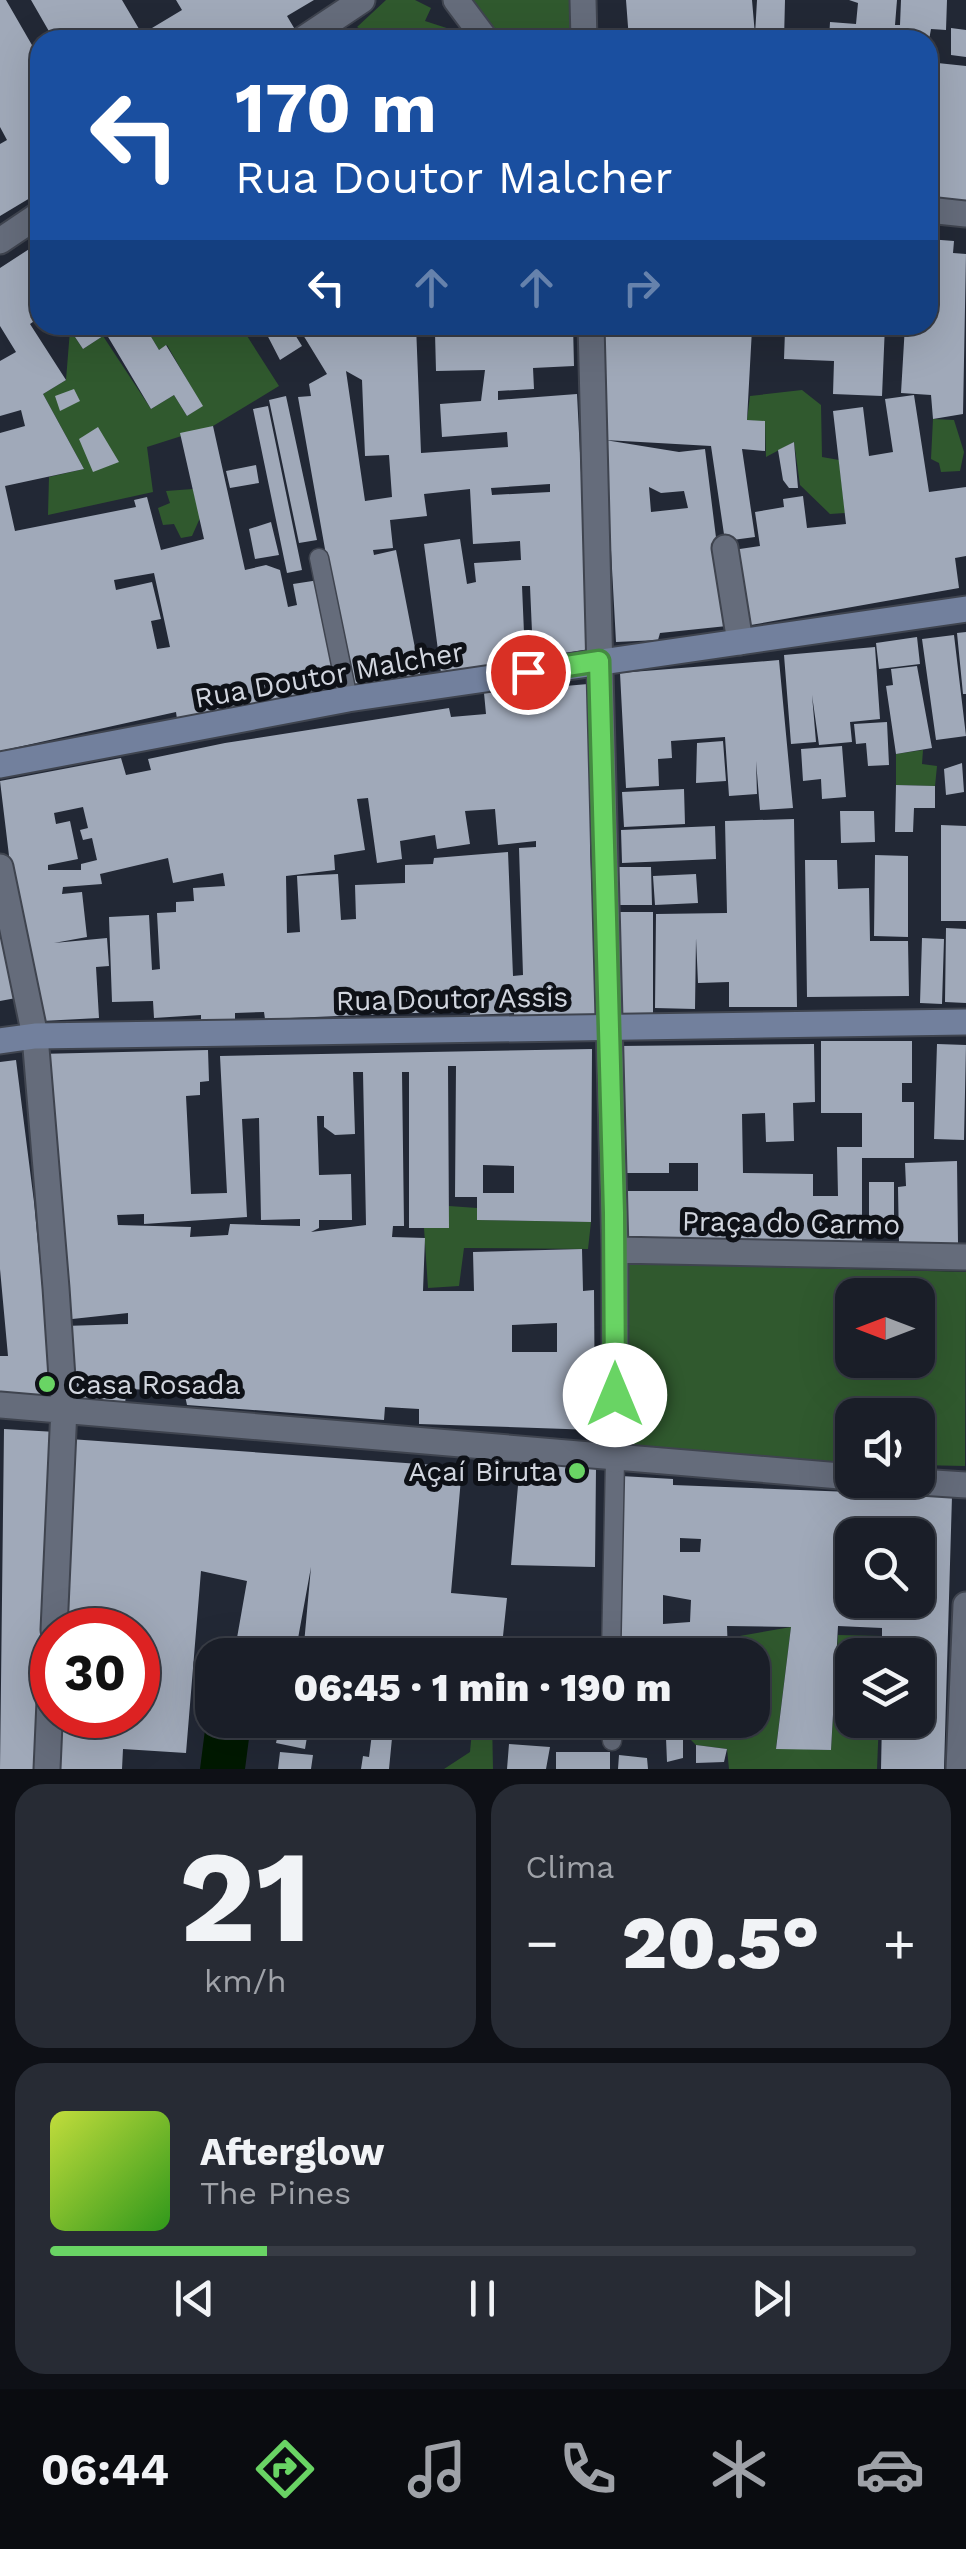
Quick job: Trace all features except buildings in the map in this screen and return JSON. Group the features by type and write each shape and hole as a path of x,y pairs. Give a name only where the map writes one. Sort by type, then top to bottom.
{"street":[{"path":"317,30 362,0"},
{"path":"456,0 478,30"},
{"path":"583,0 584,30"},
{"path":"938,211 966,214"},
{"path":"0,241 30,221"},
{"path":"591,335 615,1250 615,1460"},
{"path":"724,548 740,642"},
{"name":"Rua Doutor Malcher","path":"0,764 348,698 966,609"},
{"path":"0,867 35,1036 64,1408 55,1608"},
{"name":"Rua Doutor Assis","path":"0,1041 35,1036 966,1022"},
{"name":"Praça do Carmo","path":"615,1250 966,1257"},
{"path":"0,1404 835,1477"},
{"path":"935,1484 966,1486"},
{"path":"959,1769 966,1606"},
{"path":"47,1769 48,1738"}],"lane":[{"path":"320,558 348,698"},
{"path":"611,1638 615,1460"}],"green space":[{"path":"386,0 415,0 431,8 425,21 453,30 362,30 357,27"},
{"path":"466,0 583,0 584,30 480,30"},
{"path":"70,335 83,349 103,336 151,409 174,395 187,416 202,406 167,345 159,350 150,335 246,335 279,386 213,426 147,447 153,492 48,515 49,477 84,469 43,394 66,380"},
{"path":"802,390 821,405 822,457 839,460 845,513 830,514 800,485 794,442 766,457 765,422 747,420 750,396"},
{"path":"933,419 954,420 964,452 960,471 941,472 939,463 931,459"},
{"path":"193,489 200,518 192,536 181,538 174,524 163,525 158,508 170,503 166,491"},
{"path":"923,750 922,764 937,766 935,786 896,785 896,754"},
{"path":"449,1206 477,1208 477,1220 591,1222 588,1249 464,1248 459,1286 428,1288 424,1228 448,1228"},
{"path":"623,1263 966,1272 965,1466 935,1465 935,1398 835,1398 835,1463 618,1457"},
{"path":"791,1627 776,1748 831,1750 835,1684 835,1738 878,1738 877,1769 729,1769 727,1749 696,1745 689,1738 770,1738 770,1638 734,1637"},
{"path":"838,1635 882,1638 838,1638"},
{"path":"471,1738 492,1738 493,1769 444,1769 470,1752"}],"shaded area":[{"path":"204,1738 249,1738 245,1769 200,1769"}],"place":[{"name":"Casa Rosada","path":"47,1384"},
{"name":"Açaí Biruta","path":"577,1471"}],"route":[{"path":"528,672 599,661 615,1395"}]}
